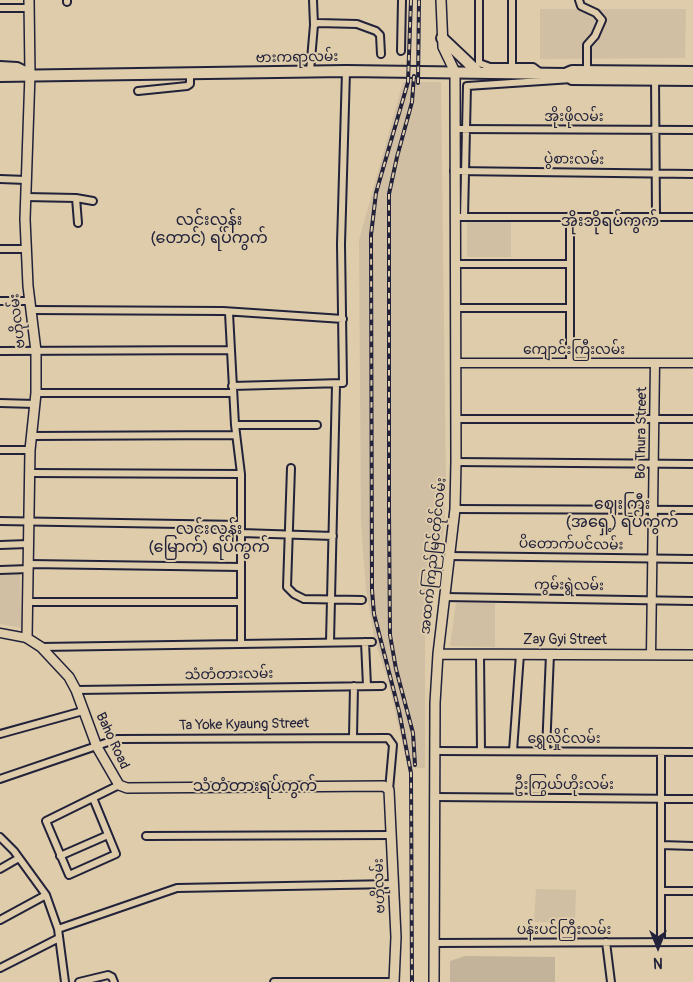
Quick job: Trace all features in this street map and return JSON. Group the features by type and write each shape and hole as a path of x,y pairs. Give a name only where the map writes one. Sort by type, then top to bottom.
{"main road":[{"path":"441,0 444,53 455,72"},
{"name":"ဗဟိုလမ်း","path":"27,638 30,450 36,393 36,351 27,248 26,197 30,74 29,4"},
{"path":"442,38 479,68"},
{"name":"ဗားကရာလမ်း","path":"0,67 17,68 30,74"},
{"name":"ဗားကရာလမ်း","path":"0,76 190,72 455,72 479,68 568,76 655,76 693,72"},
{"name":"ဗားကရာလမ်း","path":"568,76 572,71 587,71 693,80"},
{"name":"အထက်ကြည်မြင်တိုင်လမ်း","path":"434,982 434,797 438,654 455,509 456,264 460,217 454,171 455,72"},
{"name":"Baho Road","path":"27,638 41,647 69,677 76,690 97,747 119,786 127,788 384,786 389,790"},
{"name":"Zay Gyi Street","path":"438,654 693,655"},
{"name":"ဗဟိုလမ်း","path":"389,790 394,884 394,982"}],"street":[{"path":"310,71 314,25 313,0"},
{"path":"401,51 402,0"},
{"path":"479,0 479,68 533,67 541,73"},
{"path":"512,0 512,67"},
{"path":"579,0 581,6 596,13 602,20 595,36 587,45 587,71"},
{"path":"0,8 29,4"},
{"path":"314,25 318,23 357,24 376,31 380,35 381,54"},
{"path":"330,642 330,600 344,319 341,244 346,71"},
{"path":"138,91 187,86 190,84 190,72"},
{"path":"568,76 469,85 465,90 464,171 460,217 693,217"},
{"path":"655,76 656,216"},
{"name":"အိုးဖိုလမ်း","path":"455,129 693,130"},
{"name":"ပွဲစားလမ်း","path":"454,171 693,174"},
{"path":"0,179 26,180"},
{"path":"26,197 76,198 93,201"},
{"path":"76,198 78,222"},
{"path":"570,216 570,362"},
{"path":"0,249 27,248"},
{"path":"456,264 570,264"},
{"path":"0,301 31,305 223,311 229,313 344,319"},
{"path":"456,308 570,308"},
{"path":"229,313 234,425 241,474 241,643"},
{"path":"0,351 231,350"},
{"name":"Bo Thura Street","path":"651,654 655,362"},
{"name":"ကျောင်းကြီးလမ်း","path":"456,363 693,363"},
{"path":"36,393 232,389 340,384"},
{"path":"0,403 35,404"},
{"path":"456,419 693,419"},
{"path":"234,425 316,425"},
{"path":"32,436 236,435"},
{"path":"0,450 30,450"},
{"path":"456,462 693,464"},
{"path":"291,468 287,587 294,594 304,599 362,600"},
{"path":"30,473 241,474"},
{"path":"455,509 693,510"},
{"path":"0,521 29,523 241,525"},
{"path":"241,533 333,536"},
{"path":"0,545 28,544"},
{"name":"ပိတောက်ပင်လမ်း","path":"449,556 693,559"},
{"path":"0,570 29,567 241,567"},
{"name":"ကွမ်းရွဲလမ်း","path":"444,598 693,601"},
{"path":"28,602 241,602"},
{"path":"0,633 27,638"},
{"path":"41,647 369,642 366,686"},
{"path":"480,654 482,751"},
{"path":"513,751 520,654"},
{"path":"546,752 550,654"},
{"path":"353,737 354,686"},
{"name":"သံတံတားလမ်း","path":"76,690 382,686"},
{"path":"0,734 83,711"},
{"name":"Ta Yoke Kyaung Street","path":"0,779 117,739 353,737 388,738 392,740 389,790"},
{"name":"ရွှေလှိုင်လမ်း","path":"435,751 693,752"},
{"path":"661,752 661,941"},
{"path":"93,798 116,852 115,857 69,875 46,821 93,798 119,786"},
{"name":"ဦးကြွယ်ဟိုးလမ်း","path":"434,797 693,799"},
{"path":"60,856 108,835"},
{"path":"146,836 392,835"},
{"path":"0,837 19,858 46,895 58,929 65,982"},
{"path":"661,845 693,846"},
{"path":"0,869 19,858"},
{"path":"58,929 177,888 394,884"},
{"path":"661,891 693,891"},
{"path":"0,920 46,895"},
{"path":"0,968 59,938"},
{"path":"606,942 611,982"},
{"name":"ပန်းပင်ကြီးလမ်း","path":"434,943 693,942"},
{"path":"79,982 108,975 112,977 114,982"},
{"path":"274,981 394,982"}],"shaded area":[{"path":"540,9 686,9 685,58 540,59"},
{"path":"403,82 441,82 446,488 443,542 425,596 425,768 408,768 388,681 374,637 366,590 361,523 359,240"},
{"path":"511,220 511,257 467,257 467,221"},
{"path":"0,565 20,565 21,628 0,624"},
{"path":"456,603 495,603 495,647 450,646"},
{"path":"536,889 576,890 575,923 534,922"},
{"path":"465,956 555,957 555,982 450,982 450,961"}],"railway":[{"path":"411,0 408,82 376,193 371,235 372,590 374,614 399,711 411,773 412,982"},
{"path":"418,83 419,0"},
{"path":"414,76 412,102 389,194 389,512 390,635 396,669 413,733 415,765"}],"district":[{"name":"အိုးဘိုရပ်ကွက်","path":"610,222"},
{"name":"လင်းလွန်း (တောင်) ရပ်ကွက်","path":"209,230"},
{"name":"ဈေးကြီး (အရှေ့) ရပ်ကွက်","path":"622,514"},
{"name":"လင်းလွန်း (မြောက်) ရပ်ကွက်","path":"209,539"},
{"name":"သံတံတားရပ်ကွက်","path":"255,787"}]}
